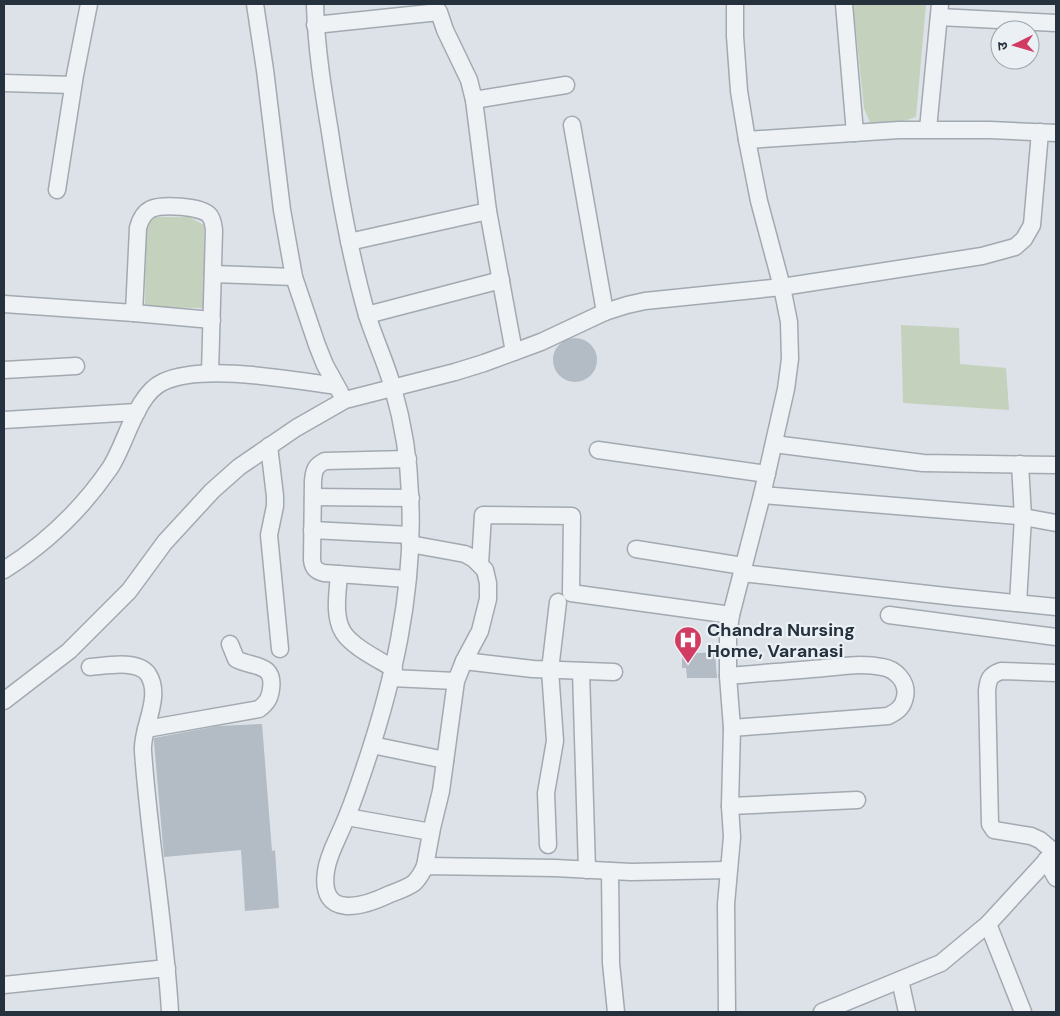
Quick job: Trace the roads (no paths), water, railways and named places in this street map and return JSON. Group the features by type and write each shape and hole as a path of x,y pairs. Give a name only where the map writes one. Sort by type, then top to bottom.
{"street":[{"path":"57,190 73,85 89,4"},
{"path":"254,4 265,70 282,210 294,277 317,345 336,386 345,400"},
{"path":"312,530 410,539 465,554 480,564 485,570 488,583 488,599 480,630 456,681 441,791 425,866 420,876 411,885 371,903 355,907 337,904 331,900 327,894 326,872 328,862 347,817 372,745 393,674 405,607 408,578 410,539 410,498 407,446 393,388 367,315 349,242 328,123 315,24 315,4"},
{"path":"727,1012 726,904 732,837 730,806 732,728 728,676 728,635 731,615 774,444 786,389 790,359 789,322 782,287 759,201 747,140 740,91 735,4"},
{"path":"844,4 855,133"},
{"path":"315,24 440,8 447,36 469,80 474,100 488,211 514,352"},
{"path":"928,129 940,10 1056,23"},
{"path":"4,83 73,85"},
{"path":"474,100 566,85"},
{"path":"572,125 605,312"},
{"path":"4,701 69,651 129,591 165,542 194,509 239,467 296,428 345,400 455,372 541,342 605,312 627,305 645,301 782,287 982,256 1015,247 1024,239 1032,225 1048,133 928,129 747,140"},
{"path":"134,313 138,228 142,216 152,208 161,206 195,208 209,214 213,219 214,230 210,373"},
{"path":"349,242 488,211"},
{"path":"213,274 294,277"},
{"path":"367,315 501,280"},
{"path":"4,304 212,320"},
{"path":"4,370 76,366"},
{"path":"4,570 49,537 91,492 119,451 138,412 152,389 162,382 210,373 336,386"},
{"path":"4,420 61,415 138,412"},
{"path":"774,444 923,463 1056,465"},
{"path":"269,446 275,496 275,506 269,535 280,649"},
{"path":"598,450 766,474"},
{"path":"408,459 325,461 318,465 314,470 312,530 313,566 317,571 408,578"},
{"path":"1018,603 1023,517 1020,464"},
{"path":"762,494 1023,517 1056,523"},
{"path":"313,497 410,498"},
{"path":"480,564 483,515 572,516 571,593 731,615"},
{"path":"636,549 743,569 1056,607"},
{"path":"339,574 338,607 342,632 350,641 393,674 456,681"},
{"path":"548,845 546,793 555,741 550,670 558,602"},
{"path":"889,615 1056,637"},
{"path":"146,729 259,709 266,704 271,695 271,676 266,669 260,666 236,659 230,644"},
{"path":"464,661 508,667 614,672"},
{"path":"90,668 125,664 140,667 146,671 151,680 153,700 151,715 142,742 146,798 167,968 170,1012"},
{"path":"728,676 847,666 882,667 892,670 900,677 906,694 903,704 898,711 888,716 732,728"},
{"path":"582,671 588,870"},
{"path":"1056,673 1001,671 992,674 988,681 987,691 990,824 994,830 1031,836 1040,840 1052,854 1056,878"},
{"path":"372,745 445,760"},
{"path":"730,806 857,800"},
{"path":"347,817 431,832"},
{"path":"822,1012 941,963 988,924 1052,854"},
{"path":"425,866 631,872 728,870"},
{"path":"610,871 611,964 616,1012"},
{"path":"988,924 1023,1012"},
{"path":"4,985 167,968"},
{"path":"900,980 907,1012"}],"place":[{"name":"Chandra Nursing Home, Varanasi","path":"688,664"}]}
